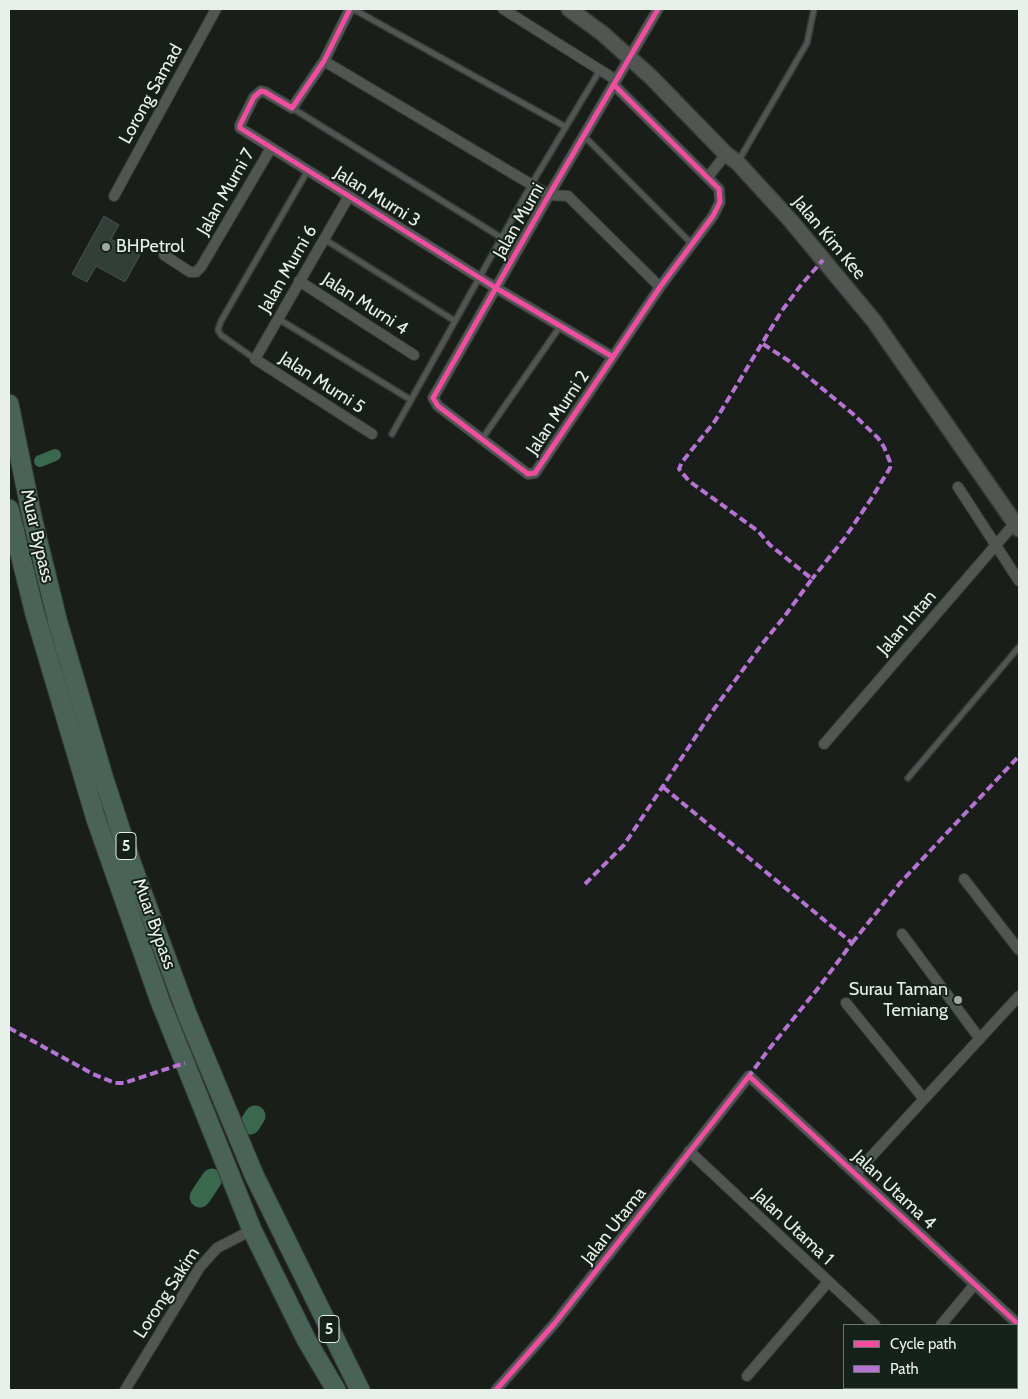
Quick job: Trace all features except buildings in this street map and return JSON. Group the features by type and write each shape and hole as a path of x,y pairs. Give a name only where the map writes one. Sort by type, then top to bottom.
{"highway":[{"name":"Muar Bypass","path":"9,404 32,517 58,623 103,776 132,866 187,1014 250,1166 360,1390"},
{"name":"Muar Bypass","path":"9,509 35,614 96,819 160,1001 252,1230 307,1341 334,1390"},
{"path":"300,1268 372,1390"}],"street":[{"name":"Lorong Samad","path":"114,196 216,9"},
{"path":"292,108 324,61 351,9"},
{"name":"Jalan Murni 2","path":"433,398 438,406 528,474 535,473 660,287 713,216 720,202 719,189 711,173 615,82 600,70 503,9"},
{"name":"Jalan Kim Kee","path":"569,9 602,33 651,77 732,158 791,221 874,320 1017,526"},
{"name":"Jalan Murni","path":"433,398 658,9"},
{"path":"324,61 549,195 568,196 660,287"},
{"name":"Jalan Murni 3","path":"292,108 266,92 261,91 254,98 240,128 496,288 613,356"},
{"name":"Jalan Murni 7","path":"164,256 190,272 196,272 201,267 271,148"},
{"path":"711,173 732,158"},
{"name":"Jalan Murni 6","path":"255,359 349,196"},
{"name":"Jalan Murni 4","path":"299,281 414,355"},
{"name":"Jalan Murni 5","path":"255,359 372,434"},
{"path":"958,488 1019,581"},
{"name":"Jalan Intan","path":"824,744 995,546 1017,526"},
{"path":"964,878 1019,950"},
{"path":"902,934 980,1039"},
{"path":"856,1173 1019,996"},
{"path":"846,1003 924,1099"},
{"name":"Jalan Utama","path":"496,1390 555,1323 749,1076"},
{"name":"Jalan Utama 4","path":"749,1076 1018,1324"},
{"name":"Jalan Utama 1","path":"689,1151 874,1324"},
{"name":"Lorong Sakim","path":"125,1390 204,1262 217,1248 252,1230"},
{"path":"747,1376 828,1282"},
{"path":"942,1324 975,1284"}],"lane":[{"path":"351,9 566,127"},
{"path":"732,158 807,43 814,9"},
{"name":"Jalan Murni","path":"392,434 531,185 600,70"},
{"path":"292,108 502,238"},
{"path":"583,136 692,244"},
{"path":"255,359 221,335 218,330 221,321 308,170"},
{"path":"324,239 455,320"},
{"path":"277,318 411,400"},
{"path":"482,439 561,325"},
{"path":"908,778 1019,647"}],"waterway":[{"path":"40,461 55,455"},
{"path":"250,1124 255,1116"},
{"path":"200,1197 212,1179"}],"marked path":[{"path":"585,884 624,845 714,709 812,579 770,545 758,531 689,481 679,469 682,462 715,421 781,312 823,260"},
{"path":"763,344 789,361 853,414 878,438 890,462 890,468 871,499 844,539 812,579"},
{"path":"852,943 900,883 1019,756"},
{"path":"663,787 852,943 749,1076"},
{"path":"9,1028 93,1074 115,1083 124,1083 185,1063"}],"cycle path":[{"path":"350,9 324,61 292,108 261,91 254,97 240,128 496,288 613,357"},
{"path":"614,85 719,189 720,202 713,216 660,287 535,473 528,474 438,406 433,398 549,195 658,9"},
{"path":"496,1390 555,1323 749,1076 1018,1324"}],"place":[{"name":"BHPetrol","path":"106,247"},
{"name":"Surau Taman Temiang","path":"958,1000"}]}
